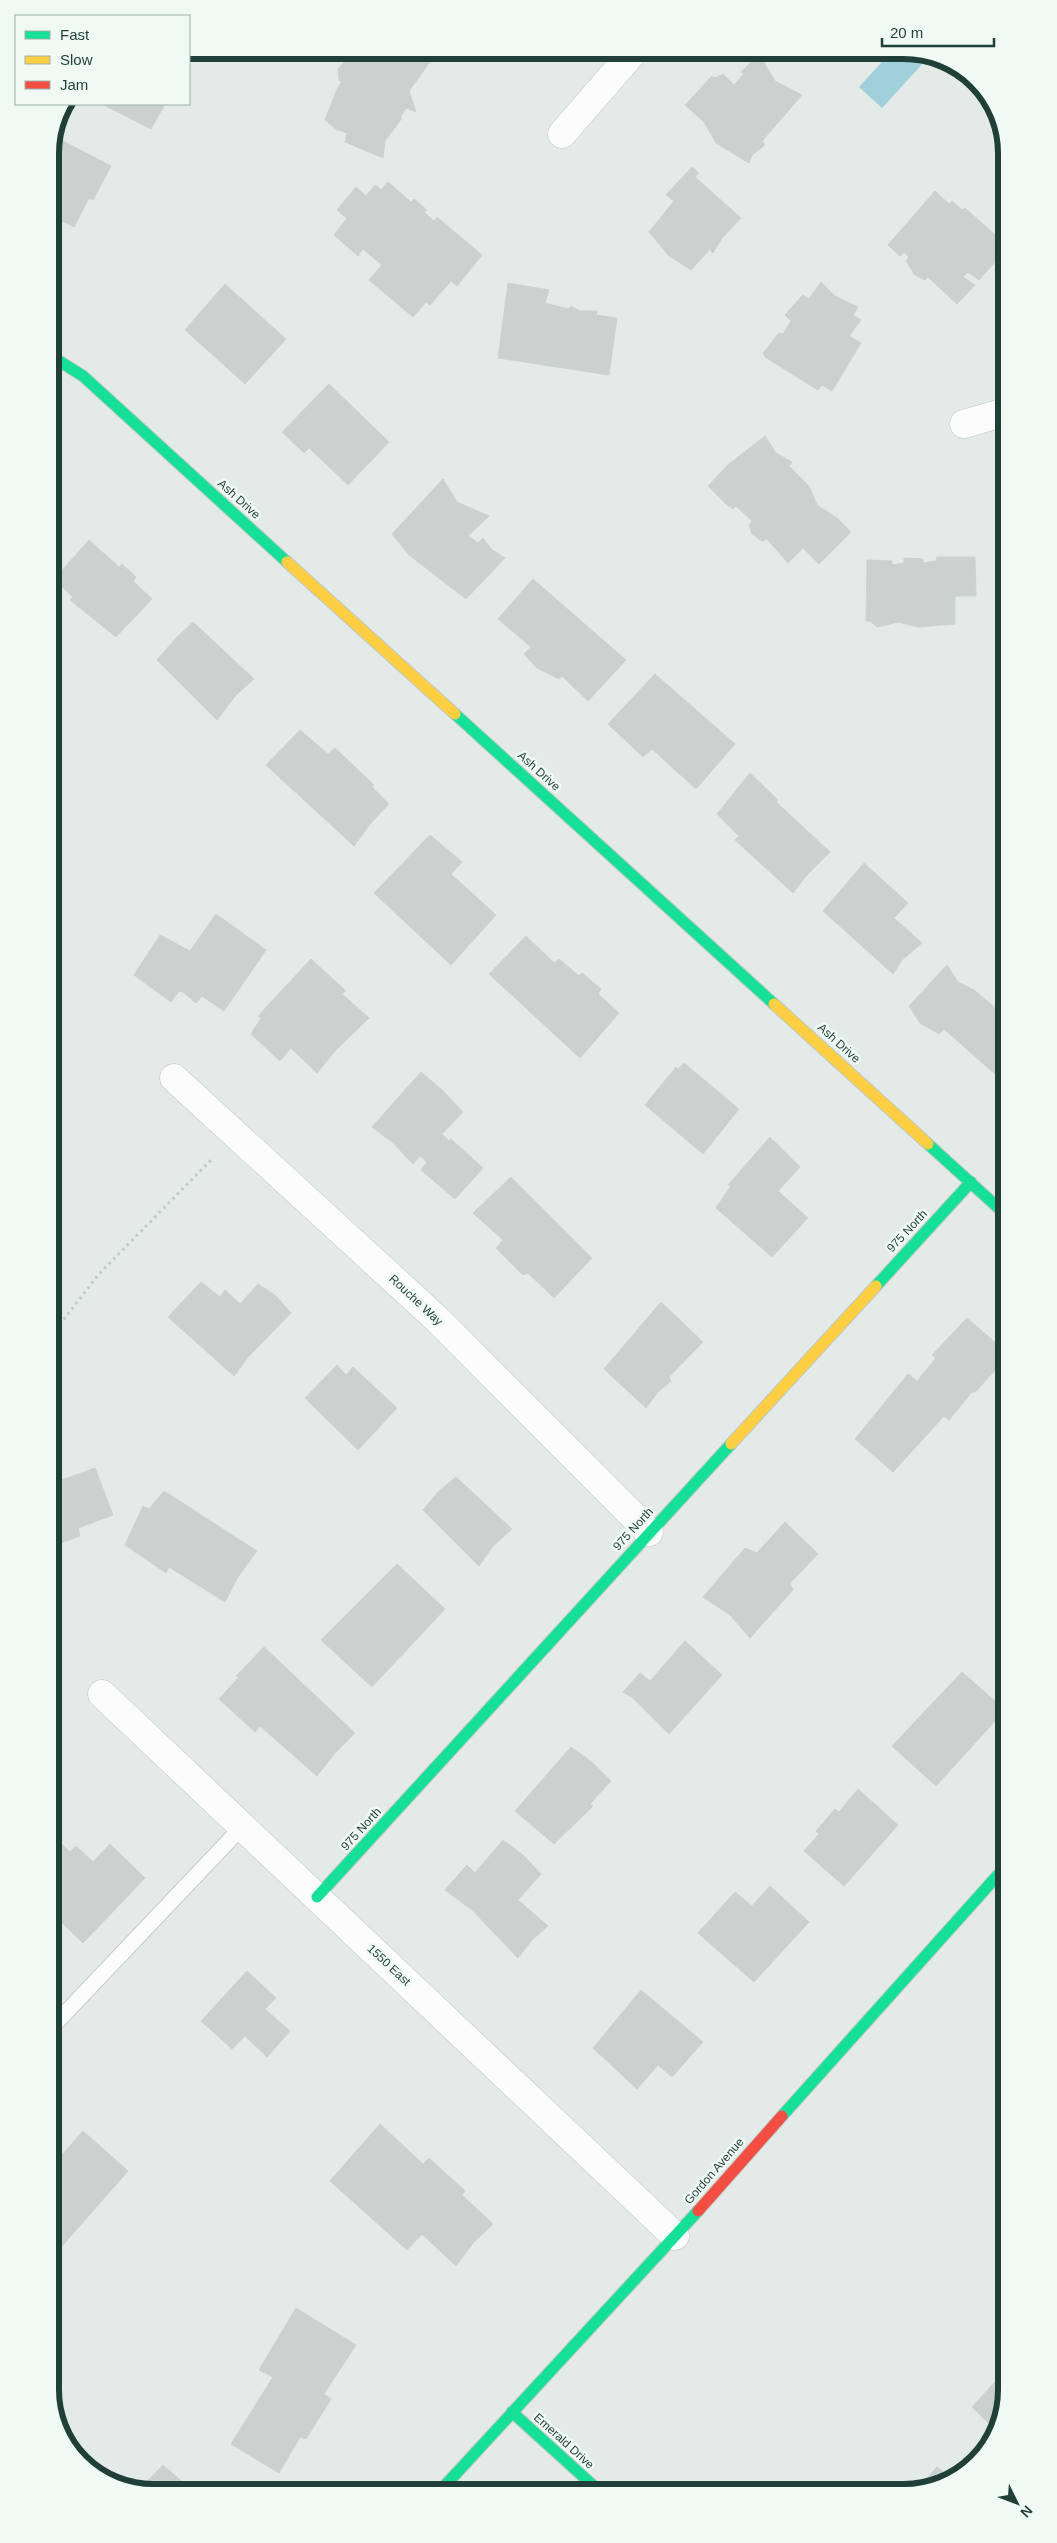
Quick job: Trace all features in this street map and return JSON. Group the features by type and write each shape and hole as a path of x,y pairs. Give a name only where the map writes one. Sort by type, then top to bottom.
{"street":[{"path":"562,134 627,59"},
{"name":"Ash Drive","path":"59,361 83,376 998,1207"},
{"path":"964,424 998,414"},
{"name":"Rouche Way","path":"174,1078 438,1320 649,1532"},
{"name":"975 North","path":"317,1897 971,1182"},
{"name":"1550 East","path":"102,1694 675,2236"},
{"name":"Gordon Avenue","path":"446,2484 675,2236 821,2070 998,1875"},
{"name":"Emerald Drive","path":"512,2412 591,2484"}],"lane":[{"path":"59,2020 242,1826"}],"path":[{"path":"59,1322 61,1323 99,1274 236,1135"}],"water":[{"path":"885,59 925,61 882,108 859,87"}],"building":[{"path":"346,59 432,59 409,91 416,112 406,108 400,118 402,118 385,141 383,158 345,142 347,133 336,129 325,120 337,89 342,82 339,80 338,69"},
{"path":"754,59 762,59 775,81 802,95 762,141 765,145 752,155 749,163 716,143 704,122 685,105 712,76 715,78 723,74 734,85 744,74 741,72"},
{"path":"104,105 164,105 151,129"},
{"path":"60,140 111,166 93,200 89,198 74,227 59,220"},
{"path":"692,167 699,173 695,177 741,218 722,238 713,253 710,249 691,270 669,256 649,232 674,201 666,195"},
{"path":"388,182 411,202 414,199 427,210 424,212 434,221 437,217 482,255 457,286 451,281 430,305 426,302 413,317 369,280 382,265 363,249 358,256 334,235 347,218 337,210 356,187 366,196 375,185 381,190"},
{"path":"935,191 949,204 952,201 962,210 965,208 998,237 998,259 979,280 968,272 963,277 975,285 957,304 928,277 925,280 915,275 906,261 909,257 904,252 900,256 888,245"},
{"path":"821,282 835,296 858,307 853,315 861,320 849,336 861,343 832,391 822,385 818,390 765,357 763,353 779,333 783,334 791,321 785,315 803,295 809,299"},
{"path":"508,283 549,290 545,303 568,309 571,306 580,311 597,311 596,315 617,318 609,375 498,358"},
{"path":"225,284 286,339 245,384 185,330"},
{"path":"329,384 389,442 348,485 309,448 304,453 282,432"},
{"path":"765,436 776,453 792,462 789,466 809,486 817,505 837,518 851,532 819,564 803,548 788,563 767,539 762,541 752,534 749,525 752,521 736,506 733,509 726,504 708,486 729,464"},
{"path":"443,479 457,502 489,516 468,536 478,543 483,538 491,549 505,558 466,599 409,555 392,534"},
{"path":"89,540 119,567 122,564 136,577 133,581 152,599 116,637 70,600 73,597 59,584 59,573"},
{"path":"937,557 975,557 976,596 955,596 955,624 918,627 898,622 877,627 870,621 866,621 867,560 892,561 892,565 904,563 904,558 923,559 923,563 936,561"},
{"path":"533,579 626,660 588,701 562,676 559,679 537,668 524,654 531,647 498,619"},
{"path":"193,622 254,679 236,695 217,720 157,660"},
{"path":"655,674 735,744 696,789 652,749 643,757 608,724"},
{"path":"300,730 328,754 335,748 374,785 372,787 389,804 371,823 354,846 266,765"},
{"path":"750,773 778,800 776,802 830,852 806,876 793,893 735,840 739,836 717,814"},
{"path":"430,835 462,862 451,874 496,915 451,965 374,893"},
{"path":"864,863 908,903 894,918 922,943 902,960 893,974 823,911"},
{"path":"216,914 266,950 224,1011 202,996 196,1003 179,991 171,1002 134,975 160,935 190,951"},
{"path":"526,936 554,963 559,959 579,976 582,973 601,989 598,994 619,1013 580,1058 489,974"},
{"path":"311,959 346,991 342,994 369,1018 335,1051 317,1073 291,1048 280,1061 251,1034 261,1018 258,1016"},
{"path":"947,965 958,982 974,990 998,1010 998,1070 995,1074 944,1029 939,1034 920,1023 909,1006"},
{"path":"684,1063 739,1109 703,1154 645,1105 676,1067 678,1069"},
{"path":"421,1072 463,1112 442,1134 449,1141 451,1139 483,1168 455,1199 421,1170 427,1162 420,1156 413,1164 392,1142 372,1127"},
{"path":"770,1137 800,1167 778,1191 808,1218 772,1257 716,1208 731,1186 728,1185"},
{"path":"511,1177 592,1258 554,1298 528,1273 523,1275 496,1248 503,1240 473,1213"},
{"path":"201,1282 220,1297 225,1290 240,1304 258,1284 276,1296 291,1313 249,1356 234,1376 168,1317"},
{"path":"661,1302 703,1342 669,1377 671,1381 658,1392 646,1408 604,1369"},
{"path":"967,1318 998,1345 998,1367 975,1392 972,1392 949,1420 944,1416 893,1472 855,1439 908,1374 917,1381 936,1358 932,1355"},
{"path":"337,1365 346,1375 353,1367 397,1408 358,1450 305,1398"},
{"path":"95,1468 113,1515 78,1528 80,1536 59,1544 59,1481"},
{"path":"456,1477 512,1529 493,1546 479,1566 423,1510 439,1491"},
{"path":"164,1491 257,1551 238,1577 225,1602 169,1567 166,1573 125,1545 143,1506 149,1509"},
{"path":"785,1522 818,1554 790,1583 793,1590 750,1638 730,1615 703,1597 745,1548 757,1553"},
{"path":"397,1564 445,1609 372,1687 321,1640"},
{"path":"685,1641 722,1675 669,1734 633,1698 623,1692 640,1673 650,1681"},
{"path":"264,1647 355,1733 335,1753 317,1776 260,1726 255,1732 219,1699 239,1677 236,1676"},
{"path":"962,1672 998,1704 998,1718 936,1786 892,1746"},
{"path":"571,1747 592,1762 611,1781 590,1804 593,1806 554,1844 515,1811"},
{"path":"858,1789 898,1825 844,1886 804,1851 819,1834 816,1831 835,1809 839,1812"},
{"path":"503,1840 523,1855 541,1874 518,1900 548,1926 532,1940 518,1958 472,1910 445,1890 467,1865 475,1873"},
{"path":"59,1841 70,1852 76,1846 93,1862 110,1844 145,1878 83,1943 59,1920"},
{"path":"770,1886 809,1922 754,1982 698,1933 735,1892 752,1906"},
{"path":"247,1971 276,1998 265,2009 290,2031 267,2057 245,2036 232,2049 201,2021"},
{"path":"641,1990 703,2042 672,2077 658,2065 637,2089 593,2048"},
{"path":"380,2124 423,2164 429,2158 465,2191 462,2195 493,2224 473,2243 456,2266 422,2234 407,2250 330,2181"},
{"path":"83,2131 128,2171 59,2249 59,2158"},
{"path":"296,2308 356,2345 324,2394 331,2399 306,2439 300,2437 279,2473 231,2444 273,2377 259,2370"},
{"path":"998,2379 997,2403 991,2426 972,2407"},
{"path":"163,2465 185,2484 147,2484 145,2484"},
{"path":"937,2467 947,2475 934,2479 924,2482"}],"traffic: fast":[{"path":"59,361 83,376 287,562"},
{"path":"455,714 774,1004"},
{"path":"928,1144 998,1208"},
{"path":"876,1286 971,1182"},
{"path":"317,1897 731,1444"},
{"path":"782,2116 998,1875"},
{"path":"446,2484 698,2211"},
{"path":"512,2412 591,2484"}],"traffic: slow":[{"path":"287,562 455,714"},
{"path":"774,1004 928,1144"},
{"path":"731,1444 876,1286"}],"traffic: jam":[{"path":"698,2211 782,2116"}]}
